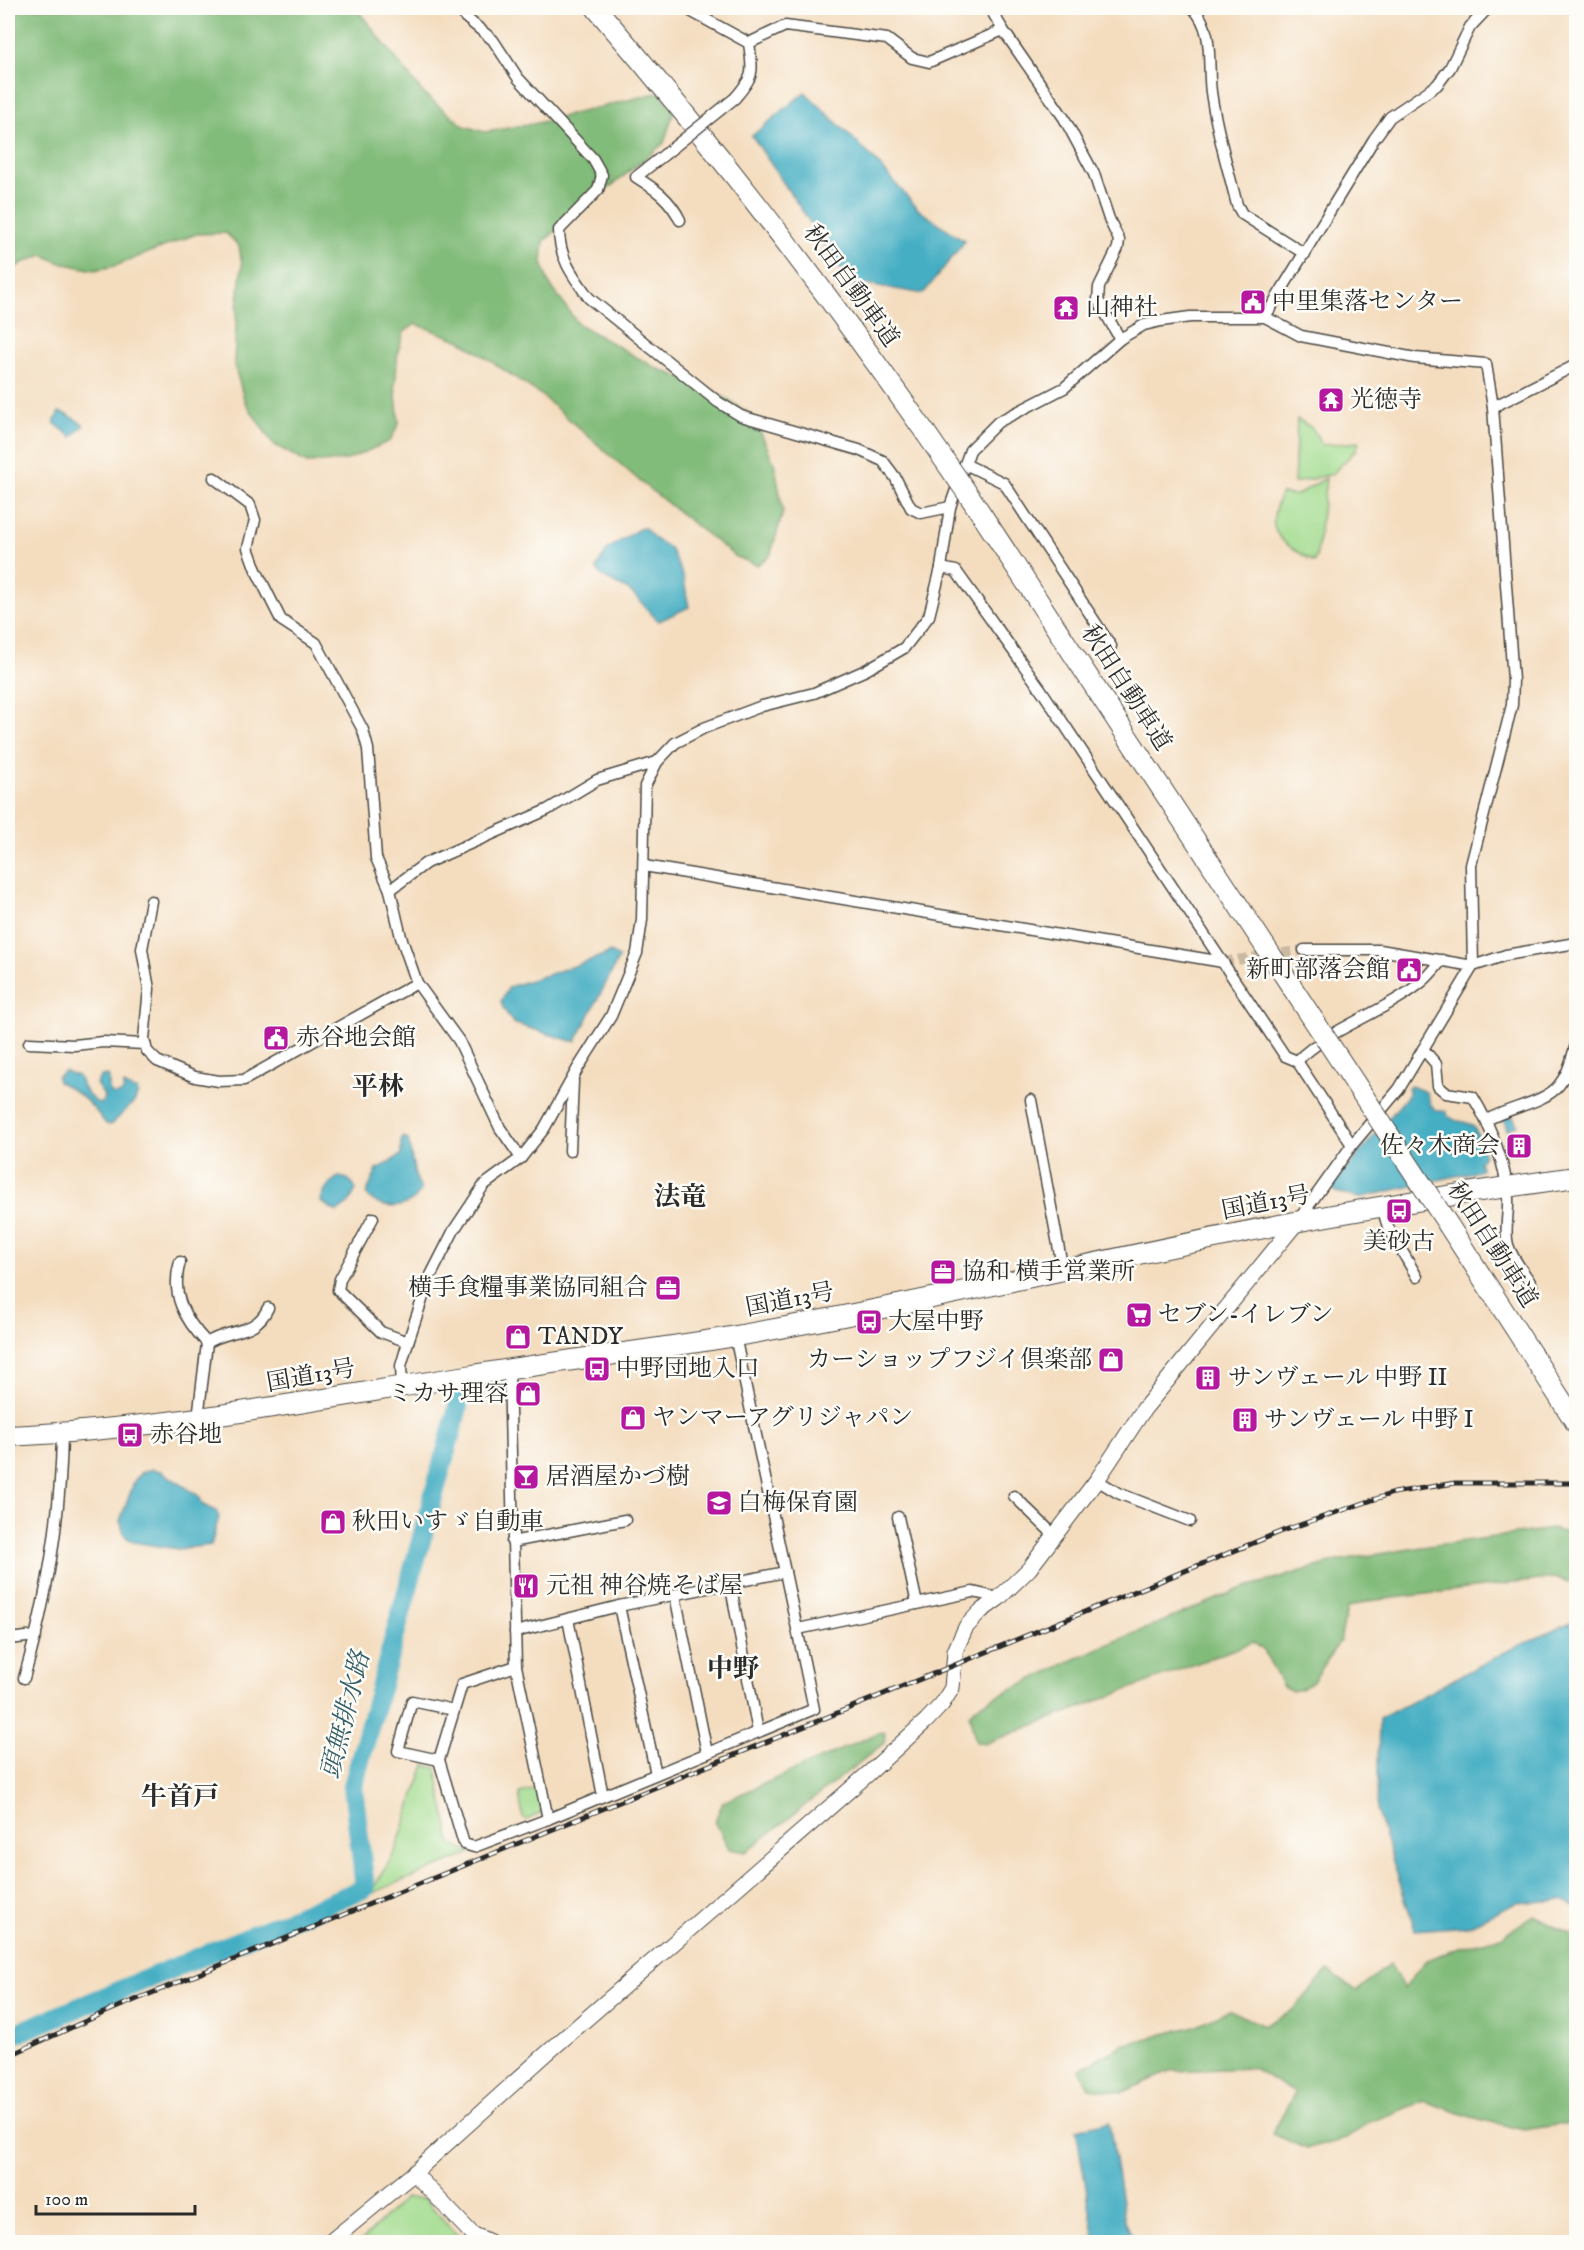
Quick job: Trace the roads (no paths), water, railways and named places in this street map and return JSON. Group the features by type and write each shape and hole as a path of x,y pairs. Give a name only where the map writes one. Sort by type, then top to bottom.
{"highway":[{"name":"秋田自動車道","path":"596,8 722,158 792,248 926,432 1449,1226 1576,1423"},
{"name":"国道13号","path":"8,1436 62,1433 267,1409 509,1369 735,1336 1297,1222 1576,1177"}],"street":[{"path":"473,8 465,17 493,40 518,78 593,159 602,175 598,190 559,230 559,248 573,276 589,298 718,402 741,416 858,450 883,461 895,477 911,508 921,513 950,507"},
{"path":"685,8 749,43"},
{"path":"990,8 1064,118 1094,174 1109,219 1119,240 1118,248 1107,265 1099,287 1098,300 1120,339"},
{"path":"1193,8 1203,18 1206,30 1211,92 1237,205 1242,214 1305,254"},
{"path":"1266,317 1374,139 1390,117 1437,85 1450,68 1470,27 1488,8"},
{"path":"749,43 785,26 887,39 912,58 929,62 1003,30"},
{"path":"680,220 663,195 636,177 735,98 749,82 752,70 749,43"},
{"path":"330,2242 414,2173 546,2054 861,1780 942,1704 951,1688 955,1651 966,1627 1029,1569 1097,1480 1144,1409 1297,1222 1352,1145 1399,1089 1473,966 1471,865 1512,705 1513,680 1493,407 1486,364 1415,358 1301,336 1266,317 1190,317 1144,325 1120,339 1064,387 998,422 970,450 950,507 941,568 929,616 904,648 866,670 814,693 762,706 704,728 675,743 657,762 645,786 642,921 637,953 612,1016 573,1077 544,1129 521,1158 484,1185 454,1230 429,1279 408,1342 401,1366 402,1386"},
{"path":"1493,407 1576,365"},
{"path":"965,464 1004,483 1111,646"},
{"path":"214,478 250,505 255,520 248,548 281,620 316,643 363,730 368,749 376,858 390,890 401,937 417,982 459,1041 500,1128 521,1158"},
{"path":"941,568 956,572 1042,691 1285,1056 1297,1061 1352,1145"},
{"path":"390,890 426,863 547,810 597,780 657,762"},
{"path":"644,866 1223,962"},
{"path":"151,901 142,949 148,989 145,1044 147,1050 157,1061 195,1077 244,1080 417,982"},
{"path":"1304,950 1380,950 1473,966 1506,955 1576,942"},
{"path":"1297,1061 1306,1052 1343,1028 1423,981 1442,960"},
{"path":"29,1043 74,1046 103,1042 145,1044"},
{"path":"1487,1120 1510,1108 1548,1095 1559,1085 1569,1068 1576,1045"},
{"path":"1423,1049 1436,1064 1438,1086 1446,1093 1473,1097 1487,1120 1508,1197 1507,1243 1532,1285"},
{"path":"570,1151 573,1077"},
{"path":"1031,1100 1063,1271"},
{"path":"1382,1207 1388,1227 1417,1277"},
{"path":"373,1218 340,1279 338,1290 381,1332 408,1342"},
{"path":"180,1262 177,1274 178,1299 189,1324 207,1343"},
{"path":"198,1418 207,1343 217,1336 236,1333 253,1326 263,1319 268,1308"},
{"path":"516,1666 462,1683 439,1760 464,1844 474,1847 549,1819 814,1709 735,1336"},
{"path":"509,1369 516,1666 549,1819"},
{"path":"24,1678 36,1636 51,1554 61,1483 62,1433"},
{"path":"1097,1480 1118,1493 1190,1521"},
{"path":"1014,1496 1055,1536"},
{"path":"898,1517 917,1604"},
{"path":"512,1542 625,1520"},
{"path":"515,1632 619,1606 785,1572"},
{"path":"730,1582 758,1732"},
{"path":"798,1629 973,1592 999,1598"},
{"path":"675,1595 707,1753"},
{"path":"619,1606 656,1774"},
{"path":"568,1619 603,1796"},
{"path":"8,1639 36,1636"},
{"path":"439,1760 398,1751 412,1701 454,1710"},
{"path":"414,2173 472,2234 490,2242"}],"water":[{"path":"805,92 871,156 920,211 965,241 923,294 873,285 852,285 752,136"},
{"path":"59,412 83,424 72,437 54,423"},
{"path":"640,528 645,528 656,540 670,548 683,576 689,607 659,621 632,594 606,579 596,568 608,549"},
{"path":"611,952 619,958 576,1041 513,1023 503,1008 501,1001 509,987"},
{"path":"64,1071 78,1076 84,1089 101,1104 105,1097 96,1084 101,1076 107,1075 109,1078 109,1090 113,1095 123,1092 124,1085 137,1090 138,1093 135,1101 111,1125 106,1124 85,1100 58,1082 57,1077"},
{"path":"1408,1087 1426,1092 1436,1111 1445,1111 1454,1120 1473,1126 1484,1155 1479,1162 1482,1169 1359,1198 1336,1192 1331,1187 1405,1099 1408,1095"},
{"path":"1506,1114 1514,1118 1517,1125 1507,1130 1503,1117"},
{"path":"404,1137 408,1139 415,1175 421,1190 410,1202 403,1205 395,1207 379,1204 366,1194 377,1170 401,1155 401,1141"},
{"path":"339,1177 350,1180 356,1190 348,1204 337,1212 321,1202 327,1187"},
{"path":"152,1469 161,1471 199,1496 203,1505 216,1511 219,1517 211,1545 178,1549 133,1542 125,1536 120,1521 135,1480 141,1473"},
{"path":"1576,1621 1576,1907 1563,1900 1516,1903 1468,1926 1415,1930 1377,1812 1379,1719 1511,1649"},
{"path":"1109,2122 1125,2221 1135,2242 1098,2242 1094,2234 1076,2129"}],"waterway":[{"name":"頭無排水路","path":"8,2037 365,1888 353,1786 457,1411 460,1392"}],"tunnel":[{"path":"1223,962 1304,950"}],"railway":[{"path":"8,2056 108,2011 1285,1530 1393,1493 1455,1483 1576,1483"}],"place":[{"name":"中里集落センター","path":"1253,302"},
{"name":"山神社","path":"1066,308"},
{"name":"光徳寺","path":"1331,400"},
{"name":"新町部落会館","path":"1409,970"},
{"name":"赤谷地会館","path":"276,1038"},
{"name":"佐々木商会","path":"1519,1146"},
{"name":"美砂古","path":"1399,1211"},
{"name":"協和 横手営業所","path":"943,1272"},
{"name":"横手食糧事業協同組合","path":"668,1288"},
{"name":"セブン-イレブン","path":"1139,1315"},
{"name":"大屋中野","path":"869,1322"},
{"name":"TANDY","path":"518,1337"},
{"name":"カーショップフジイ倶楽部","path":"1111,1360"},
{"name":"中野団地入口","path":"597,1369"},
{"name":"サンヴェール 中野 II","path":"1208,1378"},
{"name":"ミカサ理容","path":"528,1394"},
{"name":"ヤンマーアグリジャパン","path":"633,1418"},
{"name":"サンヴェール 中野 I","path":"1245,1420"},
{"name":"赤谷地","path":"130,1435"},
{"name":"居酒屋かづ樹","path":"526,1477"},
{"name":"白梅保育園","path":"719,1503"},
{"name":"秋田いすゞ自動車","path":"333,1522"},
{"name":"元祖 神谷焼そば屋","path":"526,1586"}],"district":[{"name":"平林","path":"378,1087"},
{"name":"法竜","path":"680,1197"},
{"name":"中野","path":"733,1669"},
{"name":"牛首戸","path":"180,1797"}]}
